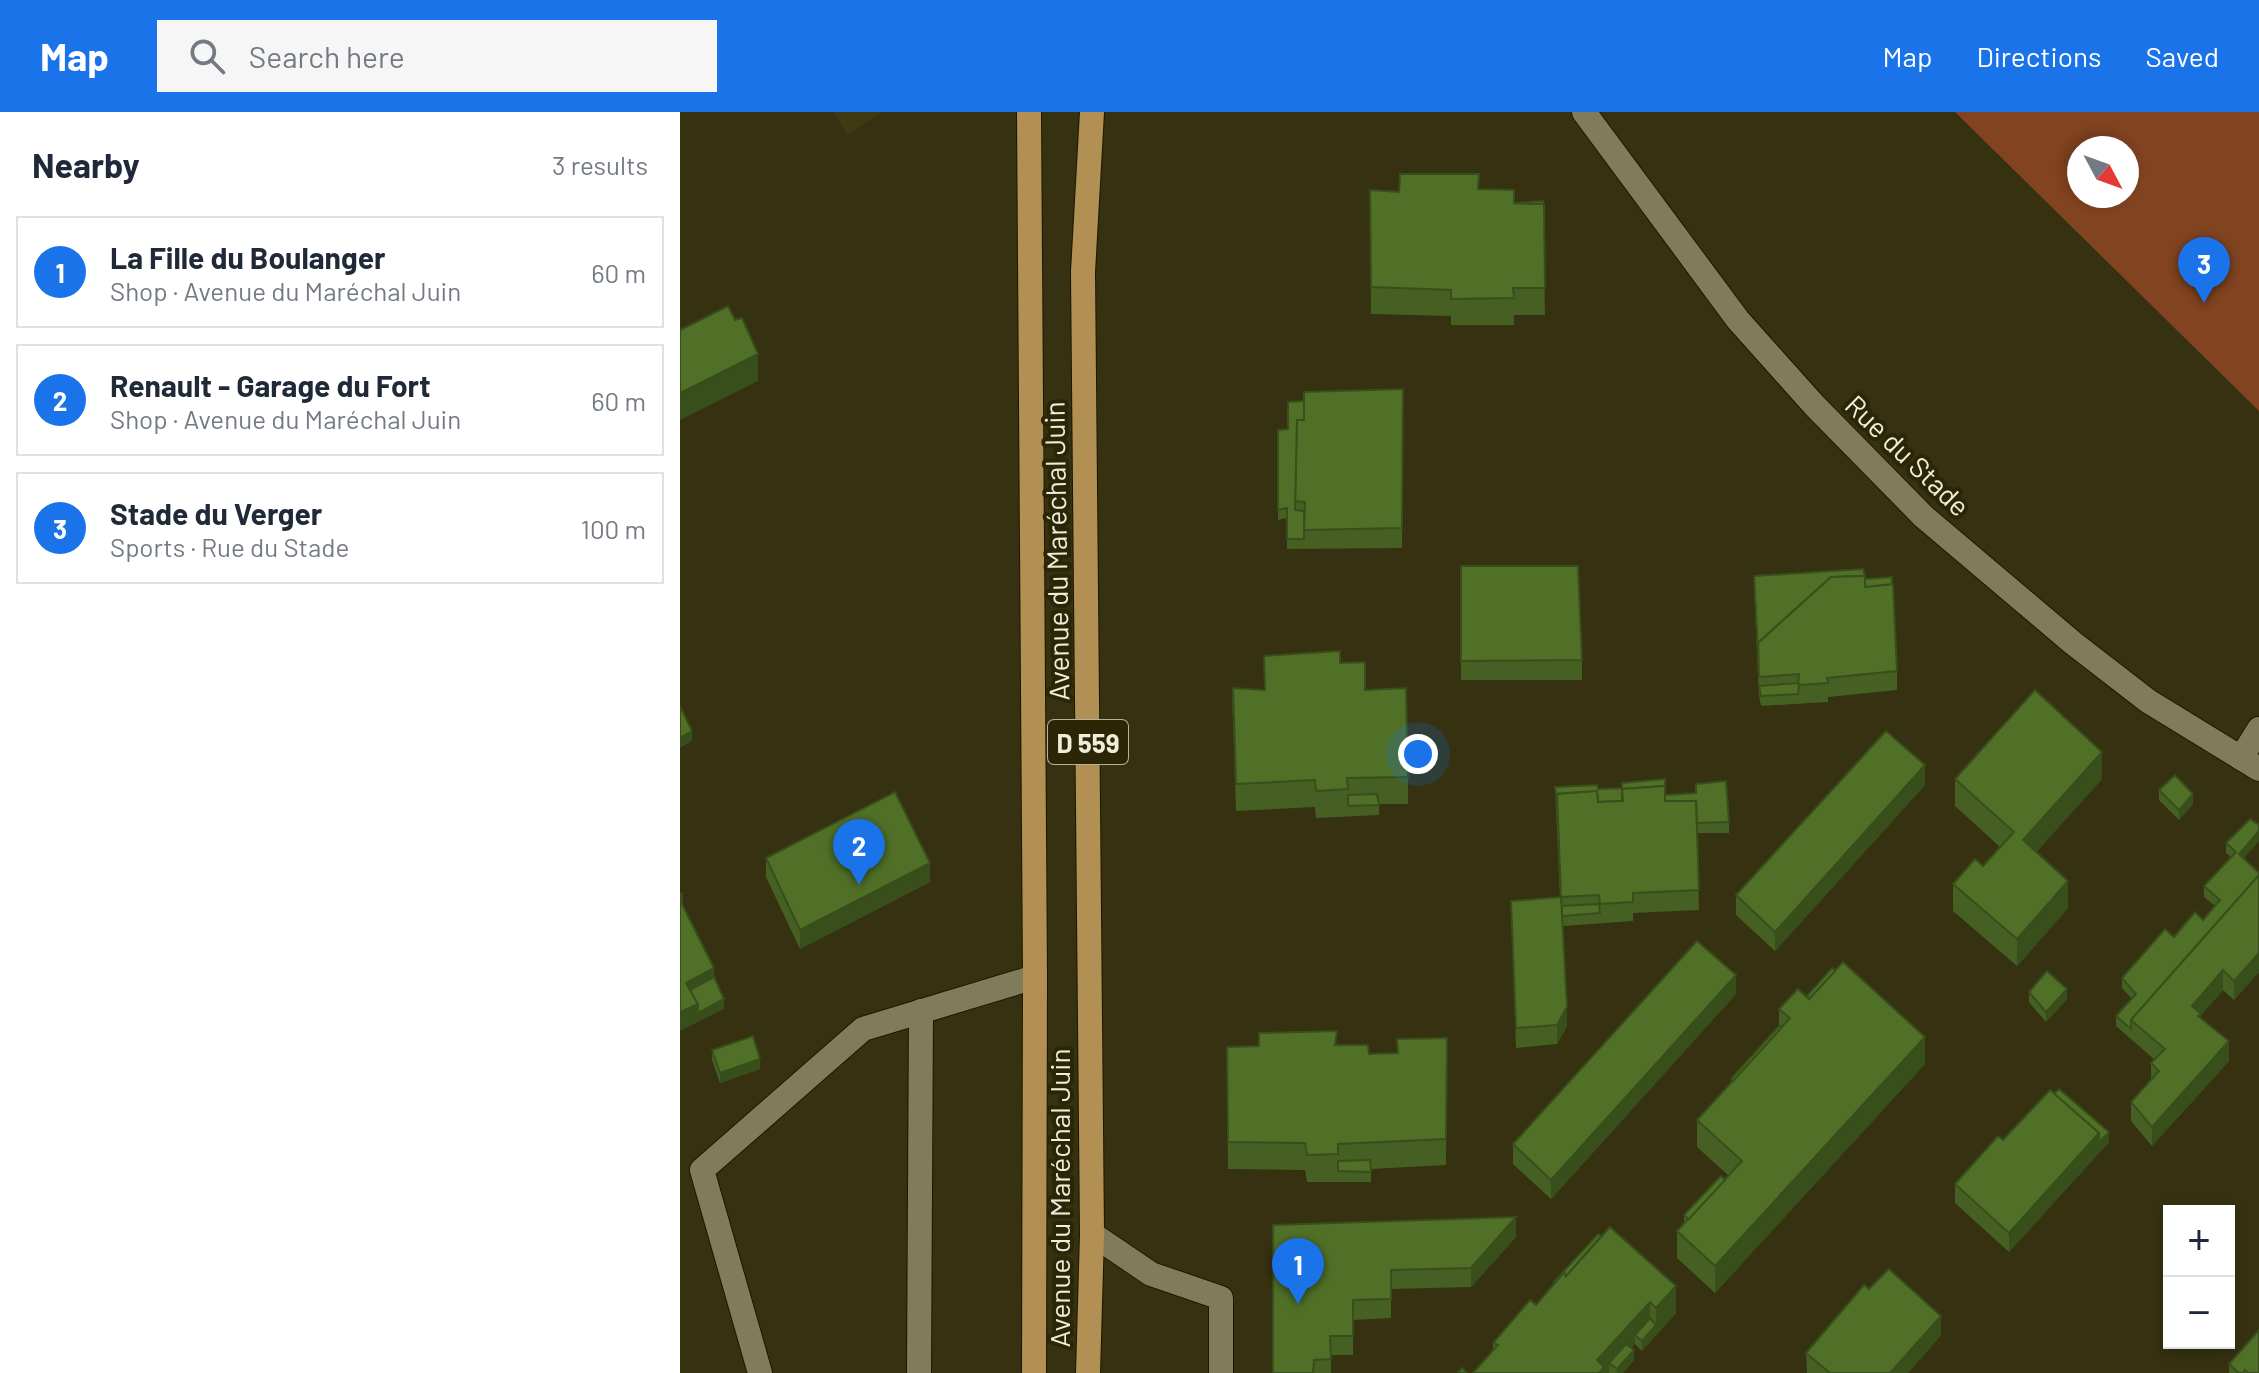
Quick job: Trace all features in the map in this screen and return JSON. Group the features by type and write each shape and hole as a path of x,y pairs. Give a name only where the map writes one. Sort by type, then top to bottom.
{"main road":[{"name":"Avenue du Maréchal Juin","path":"1029,112 1035,977 1034,1373"},
{"name":"Avenue du Maréchal Juin","path":"1088,1373 1092,1234 1083,272 1092,112"}],"street":[{"name":"Rue du Stade","path":"1584,112 1738,320 1814,405 1923,516 2073,643 2148,701 2250,764"},
{"path":"2250,764 2259,729"},
{"path":"760,1373 702,1170 863,1029 1035,977"},
{"path":"919,1373 921,1011"},
{"path":"1092,1234 1151,1274 1221,1298 1221,1373"}],"shaded area":[{"path":"833,112 881,112 848,135"},
{"path":"1955,112 2259,112 2259,411"}],"building":[{"path":"1400,174 1479,174 1478,189 1514,190 1514,203 1544,204 1545,288 1513,288 1514,298 1451,299 1451,290 1371,287 1370,190 1399,192"},
{"path":"1543,201 1543,204 1514,203"},
{"path":"728,306 735,320 742,318 758,354 680,393 680,330"},
{"path":"1403,389 1402,528 1304,530 1305,502 1295,501 1297,420 1304,420 1304,392"},
{"path":"1304,401 1304,420 1297,420 1295,510 1304,511 1304,539 1287,539 1287,508 1278,510 1278,430 1288,429 1288,402"},
{"path":"1461,566 1578,566 1582,660 1461,661"},
{"path":"1863,569 1865,576 1831,577 1758,643 1758,652 1754,576"},
{"path":"1865,576 1865,587 1893,584 1897,671 1827,678 1828,683 1798,685 1799,674 1759,677 1758,643 1831,577"},
{"path":"1892,577 1892,584 1865,587 1865,579"},
{"path":"1340,651 1340,663 1365,662 1365,690 1406,688 1408,777 1347,778 1348,789 1316,791 1315,780 1236,784 1233,688 1265,690 1264,656"},
{"path":"1799,683 1798,694 1761,696 1759,686"},
{"path":"2035,690 2102,752 2023,840 2068,881 2017,939 1953,884 1975,859 1983,866 2014,832 1955,779"},
{"path":"680,706 692,731 680,738"},
{"path":"1886,731 1925,765 1775,932 1736,895"},
{"path":"2175,775 2193,794 2179,810 2159,790"},
{"path":"1665,779 1665,786 1622,789 1622,801 1598,802 1597,791 1557,794 1557,803 1555,787 1597,785 1598,789 1622,788 1622,783"},
{"path":"1726,781 1729,822 1697,823 1696,801 1665,801 1665,795 1696,793 1696,784"},
{"path":"1665,786 1665,801 1696,801 1699,890 1633,893 1633,902 1600,904 1599,895 1561,897 1557,794 1597,791 1598,802 1623,801 1622,789"},
{"path":"895,792 930,863 800,930 766,858"},
{"path":"1377,794 1379,805 1348,806 1348,795"},
{"path":"2250,819 2259,825 2259,831 2239,854 2259,875 2131,1020 2131,1029 2116,1016 2136,994 2122,978 2165,929 2174,937 2195,912 2203,920 2220,900 2204,886 2236,852 2226,843"},
{"path":"2259,875 2259,953 2234,981 2223,970 2192,1006 2201,1014 2198,1016 2229,1041 2152,1127 2131,1102 2159,1071 2151,1063 2165,1049 2131,1020"},
{"path":"1561,897 1567,1007 1557,1025 1516,1028 1511,901"},
{"path":"680,900 714,968 686,983 698,1004 680,1012"},
{"path":"1599,904 1600,913 1562,916 1562,906"},
{"path":"1697,941 1736,975 1551,1180 1513,1144"},
{"path":"1843,962 1925,1037 1715,1266 1677,1231 1742,1161 1697,1120 1790,1018 1779,1009 1798,989 1809,999"},
{"path":"1832,968 1835,971 1809,999 1807,996"},
{"path":"2047,971 2067,989 2046,1012 2029,992"},
{"path":"714,977 724,999 698,1013 698,1004 690,990"},
{"path":"1779,1026 1782,1027 1733,1081 1731,1079"},
{"path":"1337,1031 1335,1045 1368,1045 1369,1054 1398,1053 1397,1039 1447,1038 1446,1139 1338,1144 1338,1154 1307,1155 1305,1143 1228,1142 1227,1047 1259,1046 1259,1033"},
{"path":"753,1036 760,1059 720,1073 712,1050"},
{"path":"2059,1089 2109,1132 2099,1142 2099,1133 2054,1094"},
{"path":"2050,1090 2099,1133 2009,1233 1955,1184 1998,1136 2003,1140"},
{"path":"1370,1160 1371,1172 1338,1171 1338,1161"},
{"path":"1721,1176 1725,1180 1689,1219 1684,1215"},
{"path":"1516,1217 1471,1268 1391,1270 1391,1299 1353,1300 1353,1336 1330,1336 1331,1359 1314,1360 1313,1373 1273,1373 1273,1225"},
{"path":"1610,1227 1676,1286 1656,1308 1650,1302 1597,1360 1604,1367 1599,1373 1473,1373 1498,1345 1493,1343 1530,1300 1536,1305"},
{"path":"1598,1234 1601,1236 1566,1276 1564,1272 1555,1283 1554,1282"},
{"path":"1889,1269 1941,1316 1890,1373 1830,1373 1806,1353 1864,1285 1869,1289"},
{"path":"1650,1318 1656,1325 1642,1341 1635,1335"},
{"path":"2259,1330 2259,1373 2245,1370 2239,1373 2229,1364"},
{"path":"1626,1344 1634,1350 1617,1369 1609,1363"}],"place":[{"name":"Stade du Verger","path":"2204,303"},
{"name":"Renault - Garage du Fort","path":"859,885"},
{"name":"La Fille du Boulanger","path":"1298,1304"}]}
